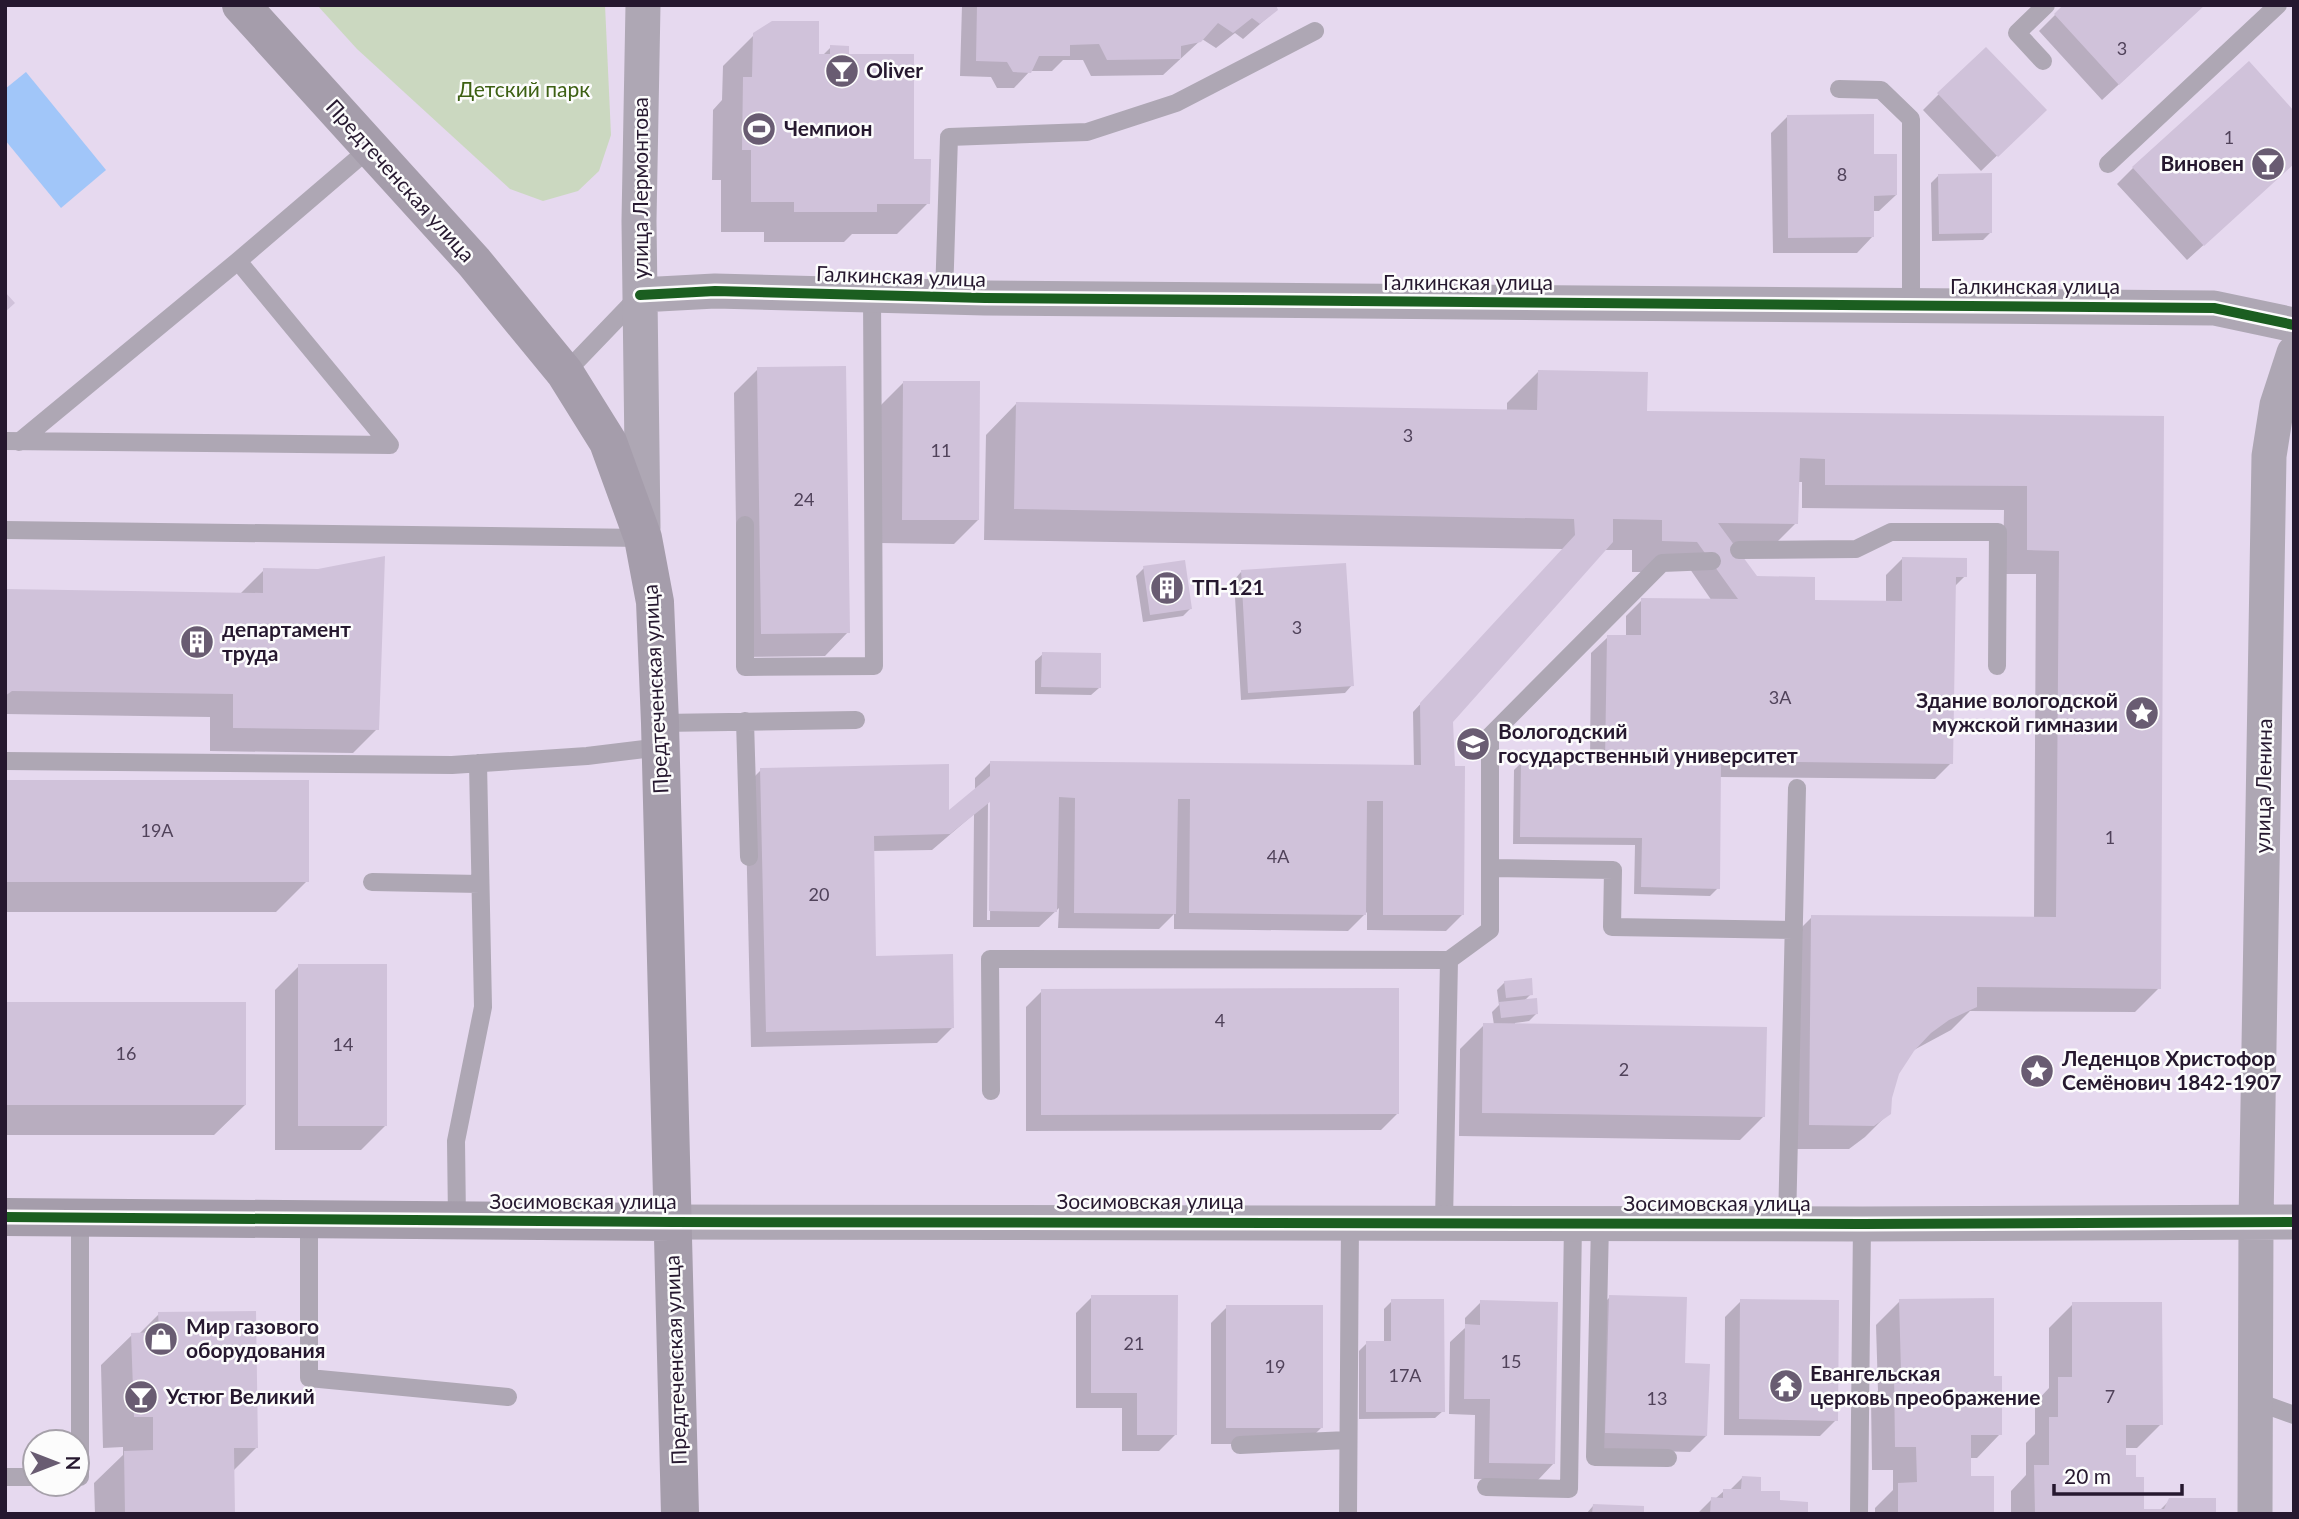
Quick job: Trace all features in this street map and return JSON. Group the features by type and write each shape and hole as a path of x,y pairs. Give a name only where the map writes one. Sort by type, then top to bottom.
{"street":[{"name":"Предтеченская улица","path":"241,5 474,262 565,373 608,442 643,538 654,602 661,735 680,1514"},
{"name":"улица Лермонтова","path":"643,5 639,168 643,538"},
{"name":"Галкинская улица","path":"640,295 715,291 944,297 2214,308 2294,326"},
{"name":"улица Ленина","path":"2255,1514 2256,1223 2269,456 2277,405 2294,353"},
{"name":"Зосимовская улица","path":"5,1217 672,1222 2294,1222"}],"lane":[{"path":"2043,61 2017,33 2046,5"},
{"path":"2108,164 2278,5"},
{"path":"944,297 949,137 1087,132 1176,103 1315,31"},
{"path":"1839,89 1881,90 1911,119 1911,306"},
{"path":"12,441 238,261 370,148"},
{"path":"12,441 390,445 238,261"},
{"path":"565,373 640,295"},
{"path":"744,525 745,667 874,666 872,295"},
{"path":"5,530 643,538"},
{"path":"1739,550 1856,549 1891,532 1998,532 1997,666"},
{"path":"991,1091 990,959 1449,960 1490,930 1490,736 1662,563 1712,561"},
{"path":"5,761 452,765 587,756 661,735 745,721 856,720"},
{"path":"745,721 749,857"},
{"path":"457,1220 456,1142 483,1007 478,763"},
{"path":"1787,1224 1797,788"},
{"path":"1490,868 1612,870 1612,927 1794,930"},
{"path":"372,882 480,884"},
{"path":"1444,1222 1449,960"},
{"path":"80,1218 80,1428"},
{"path":"309,1219 309,1378 508,1397"},
{"path":"1348,1514 1350,1222"},
{"path":"1586,1223 1595,1457 1668,1458"},
{"path":"1486,1487 1569,1489 1586,1223"},
{"path":"1858,1514 1862,1224"},
{"path":"2255,1401 2294,1415"},
{"path":"1240,1445 1348,1440"}],"green space":[{"name":"Детский парк","path":"317,5 605,5 611,135 599,171 578,191 543,201 510,189 357,49"}],"water":[{"path":"26,72 106,170 61,208 5,140 5,89"}],"building":[{"path":"977,5 1276,5 1278,10 1260,24 1252,18 1233,33 1218,23 1201,42 1181,46 1181,59 1107,60 1099,44 1070,45 1070,56 1039,56 1031,73 1013,72 1007,62 976,61"},
{"path":"2063,5 2205,5 2119,85 2054,14"},
{"path":"772,21 819,21 819,54 830,54 830,45 849,46 849,54 914,54 914,159 931,159 930,204 877,204 877,212 794,212 794,202 751,202 751,150 742,150 743,77 752,77 753,33"},
{"path":"1986,47 2047,110 1998,157 1937,93"},
{"path":"2249,61 2294,111 2294,164 2204,246 2132,167"},
{"path":"1874,114 1874,154 1897,154 1897,195 1874,196 1874,237 1788,238 1787,115"},
{"path":"1992,173 1992,233 1939,234 1938,174"},
{"path":"5,292 15,303 5,312"},
{"path":"846,366 850,633 761,634 757,367"},
{"path":"1538,370 1648,372 1647,411 2164,416 2161,989 1977,987 1977,1007 1949,1020 1931,1033 1914,1051 1899,1074 1892,1098 1891,1114 1874,1126 1809,1125 1811,915 2056,917 2059,551 2027,550 2027,486 1825,485 1825,459 1800,458 1798,524 1718,523 1757,576 1815,577 1815,600 1902,601 1902,557 1967,558 1967,577 1956,577 1953,764 1721,761 1720,889 1641,887 1642,838 1520,837 1521,760 1605,760 1607,635 1641,635 1641,598 1738,599 1697,542 1662,541 1662,520 1613,519 1613,542 1453,722 1455,766 1465,766 1464,915 1383,915 1383,801 1367,801 1366,915 1189,913 1190,799 1178,799 1176,914 1074,913 1075,798 1059,797 1057,912 989,911 990,802 950,834 874,836 876,956 953,954 954,1028 766,1032 760,768 949,764 949,810 990,776 990,761 1421,765 1420,703 1575,535 1574,519 1014,509 1016,402 1537,410"},
{"path":"903,381 980,381 979,520 902,520"},
{"name":"департамент труда","path":"385,556 379,730 233,728 233,694 12,691 5,696 5,589 263,593 263,568 318,569"},
{"name":"ТП-121","path":"1185,560 1192,609 1150,615 1143,566"},
{"path":"1346,563 1354,686 1248,693 1241,570"},
{"path":"1042,652 1101,653 1101,688 1041,687"},
{"path":"5,780 309,780 309,882 5,882"},
{"path":"298,964 387,964 387,1126 298,1126"},
{"path":"1532,978 1533,995 1506,998 1504,981"},
{"path":"1399,988 1399,1114 1041,1115 1041,989"},
{"path":"1537,998 1538,1014 1501,1018 1499,1002"},
{"path":"5,1002 246,1002 246,1105 5,1105"},
{"path":"1483,1023 1767,1027 1765,1117 1482,1113"},
{"path":"1091,1295 1178,1295 1177,1435 1137,1435 1137,1393 1091,1393"},
{"path":"1609,1295 1687,1297 1685,1363 1710,1364 1707,1436 1605,1433"},
{"path":"1994,1298 1994,1376 2002,1376 2002,1435 1971,1435 1971,1476 1994,1476 1994,1514 1898,1514 1898,1483 1917,1482 1916,1447 1895,1447 1894,1372 1901,1372 1899,1299"},
{"path":"1391,1299 1444,1299 1445,1412 1366,1412 1366,1341 1391,1341"},
{"path":"1740,1299 1839,1300 1838,1421 1739,1419"},
{"path":"1480,1300 1558,1302 1555,1464 1489,1463 1490,1399 1464,1399 1465,1324 1480,1325"},
{"path":"2072,1302 2162,1302 2163,1425 2126,1425 2126,1455 2136,1455 2136,1477 2144,1477 2144,1509 2164,1509 2169,1498 2216,1498 2216,1514 2035,1514 2034,1465 2049,1465 2049,1417 2058,1417 2058,1377 2072,1377"},
{"path":"1226,1305 1323,1305 1323,1428 1226,1428"},
{"path":"256,1311 258,1448 234,1448 235,1514 125,1514 124,1451 153,1450 153,1417 134,1417 131,1333 159,1332 158,1312"},
{"path":"1742,1476 1761,1477 1761,1491 1780,1491 1780,1500 1808,1502 1808,1514 1710,1514 1711,1497 1723,1498 1723,1489 1741,1489"},
{"path":"1593,1504 1644,1506 1644,1514 1592,1514"}],"cycle path":[{"path":"640,295 715,291 985,298 2214,308 2294,325"},
{"path":"5,1217 672,1222 2294,1222"}],"place":[{"name":"Oliver","path":"842,71"},
{"name":"Чемпион","path":"759,129"},
{"name":"Виновен","path":"2268,164"},
{"name":"ТП-121","path":"1167,588"},
{"name":"департамент труда","path":"197,642"},
{"name":"Здание вологодской мужской гимназии","path":"2142,713"},
{"name":"Вологодский государственный университет","path":"1473,744"},
{"name":"Леденцов Христофор Семёнович 1842-1907","path":"2037,1071"},
{"name":"Мир газового оборудования","path":"161,1339"},
{"name":"Евангельская церковь преображение","path":"1786,1386"},
{"name":"Устюг Великий","path":"141,1397"}]}
